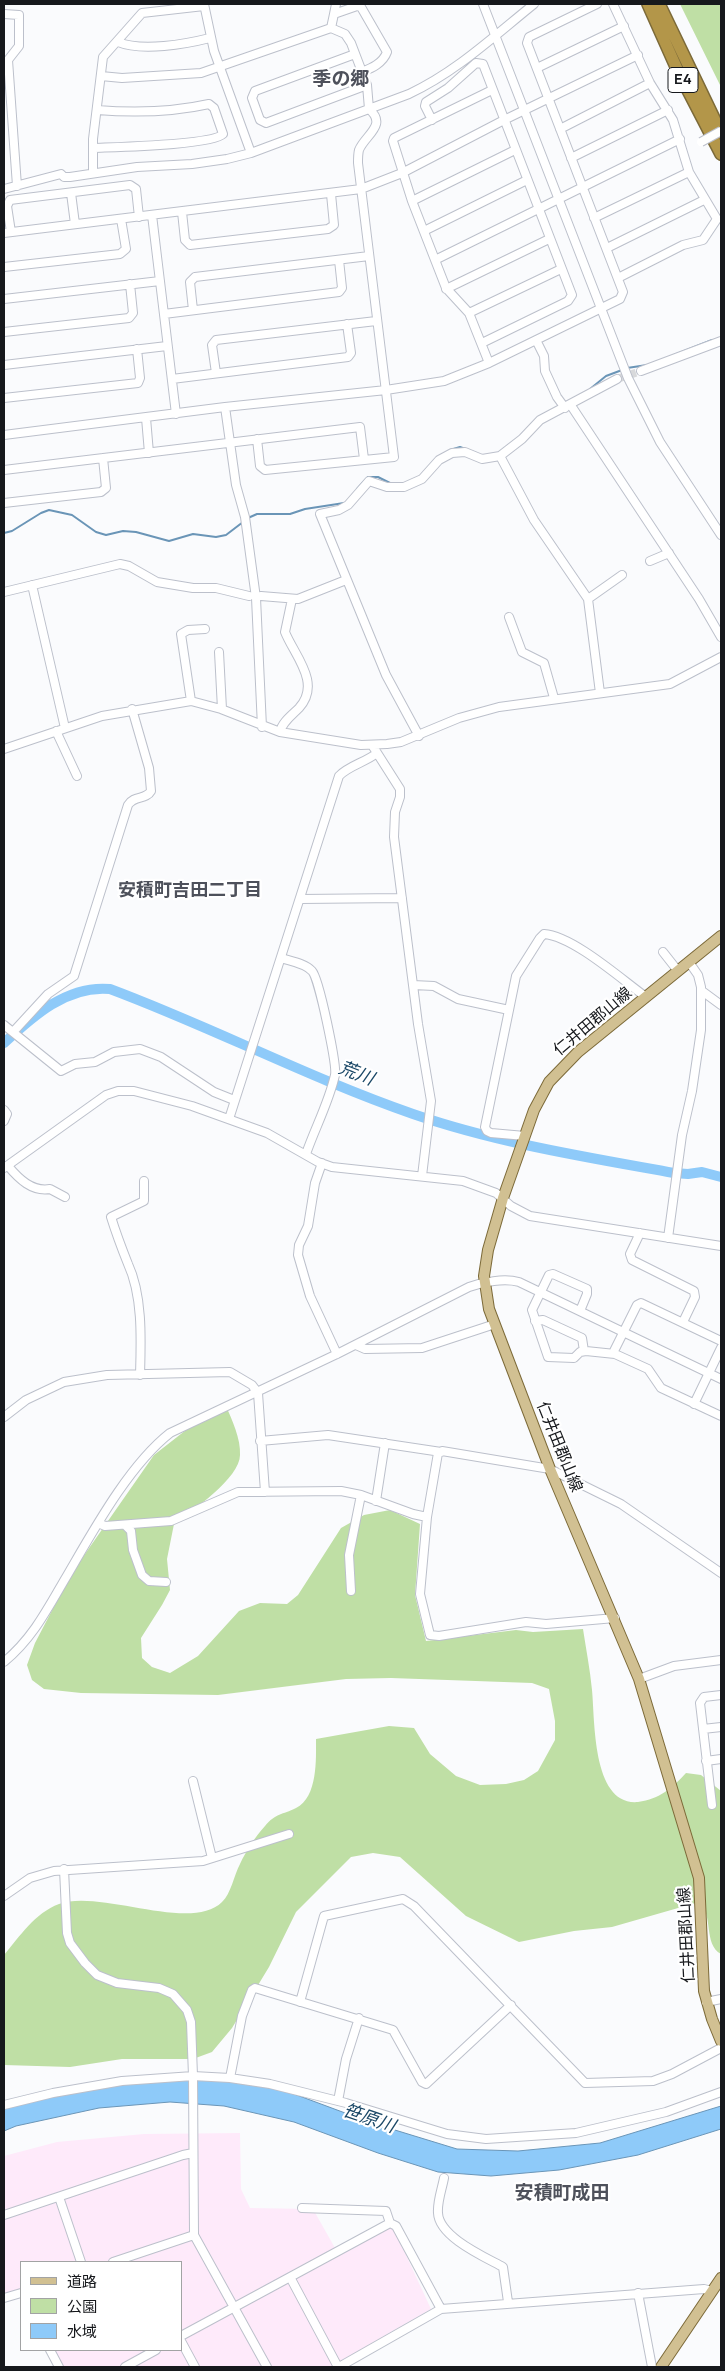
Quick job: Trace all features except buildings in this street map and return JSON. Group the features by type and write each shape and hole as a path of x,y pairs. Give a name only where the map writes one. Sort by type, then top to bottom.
{"highway":[{"name":"E4","path":"648,4 677,69 721,154"},
{"name":"E4","path":"659,4 721,132"}],"main road":[{"name":"仁井田郡山線","path":"721,936 578,1052 556,1074 543,1092 503,1198 486,1258 485,1283 489,1309 550,1469 615,1618 639,1679 699,1878 703,1977 706,2002 721,2041"},
{"path":"661,2367 720,2281"}],"street":[{"path":"331,28 336,4"},
{"path":"483,4 628,378 660,442 721,535"},
{"path":"4,189 61,174 64,178 137,167 210,162 251,152 429,85 460,65 534,4"},
{"path":"4,435 225,407 386,390 444,381 489,363 620,299 623,292 618,278 528,45 529,37 597,4"},
{"path":"613,4 650,83 668,110 680,139 689,172 717,219 704,239 683,245 618,278"},
{"path":"93,174 93,148 103,58 142,13 204,5 210,38 251,152"},
{"path":"334,14 356,6 361,7 387,52 385,57 373,68 362,72"},
{"path":"4,14 19,15 19,46 8,60 17,186"},
{"path":"537,68 624,26"},
{"path":"101,76 122,78 187,75 220,67 331,28 345,34 355,54 367,86 369,109 376,115 374,129 358,151 376,320 394,457 265,470 260,466 257,439"},
{"path":"118,42 133,46 185,44 210,38"},
{"path":"355,54 255,91 252,98 260,120 266,123 367,86"},
{"path":"139,217 136,189 130,185 71,192 10,200 7,206 7,233 331,194 361,189 402,174 504,120 638,55"},
{"path":"432,120 425,106 426,102 448,88 476,63 483,64 572,295 568,301 482,343"},
{"path":"560,129 650,83"},
{"path":"489,363 469,313 446,289 402,174 394,138 492,90"},
{"path":"93,148 202,141 220,137 223,134 214,108 209,104 167,110 118,112 97,110"},
{"path":"571,158 668,110"},
{"path":"701,142 721,132"},
{"path":"435,260 680,139"},
{"path":"412,201 515,150"},
{"path":"594,218 689,172"},
{"path":"424,231 527,180"},
{"path":"71,192 76,224"},
{"path":"182,212 185,240 190,245 328,229 334,225 331,194"},
{"path":"607,248 704,200"},
{"path":"152,215 176,414"},
{"path":"4,267 120,254 126,250 121,219"},
{"path":"446,289 547,240"},
{"path":"193,310 190,282 195,277 369,256"},
{"path":"164,314 339,292 342,288 339,260"},
{"path":"469,313 561,269"},
{"path":"4,299 160,281"},
{"path":"4,332 129,318 133,313 130,284"},
{"path":"216,373 212,345 216,340 376,320"},
{"path":"172,379 348,357 350,353 346,324"},
{"path":"536,340 544,356 545,371 556,397 567,406 669,553 721,637"},
{"path":"641,372 721,341"},
{"path":"4,365 168,346"},
{"path":"4,398 138,383 140,378 137,349"},
{"path":"419,736 391,685 320,514 339,510 348,504 369,481 395,488 412,484 426,475 439,460 452,452 465,452 482,459 500,456 522,439 540,420 617,379"},
{"path":"225,407 236,485 247,534 256,598 262,727"},
{"path":"146,418 150,453"},
{"path":"4,470 360,428 364,460"},
{"path":"500,456 534,520 588,599 600,693"},
{"path":"4,503 101,492 106,488 103,458"},
{"path":"650,560 669,553"},
{"path":"4,592 124,564 157,582 193,588 216,588 250,596"},
{"path":"588,599 622,575"},
{"path":"261,596 300,599 346,580"},
{"path":"32,585 65,728"},
{"path":"280,732 282,725 304,702 307,689 305,668 285,632 292,599"},
{"path":"509,618 520,649 525,654 540,659 544,663 554,698"},
{"path":"191,701 181,634 188,630 205,629"},
{"path":"219,652 222,710"},
{"path":"4,749 102,716 132,709 191,701 222,710 262,727 280,732 372,745 402,742 477,712 554,698 670,684 721,657"},
{"path":"14,1031 48,994 74,976 129,804 135,798 148,796 151,791 149,768 132,709"},
{"path":"56,731 77,776"},
{"path":"372,745 400,789 394,814 394,837 413,986 431,1103 422,1176"},
{"path":"229,1118 339,776 344,771 366,762 377,753"},
{"path":"300,900 402,898"},
{"path":"525,1136 491,1134 485,1127 517,973 544,934 554,936 576,946 646,997"},
{"path":"664,952 678,972"},
{"path":"281,958 304,965 314,974 319,988 335,1065 335,1075 306,1154"},
{"path":"668,1238 682,1135 698,1056 702,991 700,978 689,962"},
{"path":"413,986 438,987 458,999 509,1010"},
{"path":"702,991 721,1005"},
{"path":"4,1025 14,1031 61,1071 75,1064 96,1062 114,1052 140,1049 161,1057 214,1092 234,1100"},
{"path":"65,1197 50,1189 34,1188 6,1167 99,1099 118,1091 134,1091 154,1095 229,1118 267,1133 322,1164 463,1181 493,1192 520,1212 530,1216 721,1246"},
{"path":"4,1110 7,1114 4,1121"},
{"path":"322,1164 315,1183 308,1226 299,1245 298,1255 310,1296 337,1354"},
{"path":"140,1375 141,1339 137,1300 129,1265 123,1256 110,1217 144,1201 144,1181"},
{"path":"640,1234 630,1254 632,1260 694,1292 695,1297 683,1322"},
{"path":"580,1311 587,1294 585,1287 551,1274 532,1310 548,1357 574,1358 584,1351 614,1353 646,1368 661,1388 721,1416"},
{"path":"4,1662 34,1632 98,1523 156,1444 170,1433 356,1345 468,1287 485,1283 514,1281 721,1378"},
{"path":"614,1353 623,1332 640,1304 644,1304 721,1340"},
{"path":"535,1320 543,1320 582,1338 584,1351"},
{"path":"356,1345 365,1349 422,1348 495,1324"},
{"path":"694,1404 721,1348"},
{"path":"4,1417 26,1400 68,1380 118,1374 230,1372 252,1385 258,1393 265,1492"},
{"path":"260,1441 328,1435 550,1469 621,1504 721,1573"},
{"path":"376,1501 385,1443"},
{"path":"441,1452 437,1456 427,1517 420,1594 430,1636 526,1622 546,1624 615,1618"},
{"path":"98,1523 105,1526 171,1521 234,1493 332,1490 361,1495 413,1514 427,1517"},
{"path":"351,1591 350,1555 361,1495"},
{"path":"124,1525 131,1531 133,1550 142,1576 149,1581 166,1582"},
{"path":"639,1679 674,1666 721,1660"},
{"path":"712,1805 700,1703 704,1697 721,1695"},
{"path":"703,1728 721,1726"},
{"path":"706,1761 721,1759"},
{"path":"193,1781 212,1858"},
{"path":"4,1896 30,1878 64,1870 212,1858 289,1834"},
{"path":"64,1870 66,1933 70,1943 85,1964 97,1975 117,1982 159,1988 173,1994 187,2010 191,2022 194,2235 267,2367"},
{"path":"300,2002 324,1916 403,1899 414,1906 579,2078 589,2084 653,2081 672,2074 721,2048"},
{"path":"230,2078 242,2016 253,1989 359,2018 393,2030 422,2082 426,2084 430,2083 511,2005"},
{"path":"706,2002 721,2000"},
{"path":"338,2101 346,2059 359,2018"},
{"path":"4,2105 53,2093 122,2082 230,2078 270,2084 338,2101 447,2134 486,2139 576,2133 666,2112 721,2092"},
{"path":"4,2215 193,2153"},
{"path":"444,2178 438,2210 439,2220 460,2243 503,2267 508,2302"},
{"path":"59,2197 81,2261"},
{"path":"302,2208 384,2211 390,2223 396,2226 440,2307"},
{"path":"182,2335 390,2223"},
{"path":"116,2261 194,2235"},
{"path":"290,2277 339,2367 440,2307 704,2289 712,2291"},
{"path":"4,2298 20,2293"},
{"path":"638,2293 652,2367"},
{"path":"182,2343 195,2367"},
{"path":"51,2351 59,2367"},
{"path":"127,2367 154,2351"}],"shaded area":[{"path":"240,2133 241,2189 250,2208 313,2209 335,2248 392,2225 431,2309 330,2367 61,2367 51,2351 182,2351 182,2261 20,2261 20,2299 16,2292 4,2294 4,2156 57,2142 144,2134"}],"green space":[{"path":"680,4 721,4 721,87"},
{"path":"226,1406 239,1443 240,1455 238,1464 224,1484 174,1524 167,1559 170,1590 141,1638 142,1658 152,1667 170,1673 198,1656 239,1611 260,1603 287,1604 298,1595 341,1528 364,1515 390,1510 420,1524 415,1595 426,1641 516,1630 533,1632 583,1629 599,1759 604,1776 612,1791 623,1800 646,1801 665,1792 686,1773 701,1775 721,1791 721,1954 712,1943 706,1914 699,1902 612,1927 574,1931 519,1942 466,1916 400,1857 373,1853 351,1857 296,1912 269,1967 232,2028 212,2052 193,2059 122,2059 70,2067 4,2065 4,1955 28,1926 50,1908 59,1904 77,1901 189,1913 208,1910 222,1902 228,1894 245,1854 261,1830 279,1815 303,1803 308,1795 314,1777 316,1739 389,1726 414,1728 430,1754 456,1776 480,1785 506,1784 524,1780 538,1771 555,1740 555,1721 549,1689 532,1683 391,1678 346,1679 218,1695 81,1693 44,1689 32,1680 27,1665 35,1643 71,1574 154,1455 213,1409"}],"water":[{"path":"167,2076 229,2080 286,2091 372,2123 457,2149 518,2151 600,2143 721,2106 721,2129 638,2155 559,2170 491,2176 438,2172 378,2153 294,2122 224,2106 170,2102 99,2108 16,2126 4,2131 4,2107 77,2089"}],"waterway":[{"path":"674,355 712,340"},
{"path":"627,368 647,365"},
{"path":"590,389 606,376 622,370"},
{"path":"450,450 460,447 476,453"},
{"path":"357,489 368,477 378,477 392,484"},
{"path":"248,518 257,514 290,514 305,509 344,503"},
{"path":"4,533 12,531 49,510 72,515 96,532 106,535 123,531 136,532 169,541 193,534 216,537 226,535 243,522"},
{"name":"荒川","path":"4,1043 39,1013 65,997 94,989 110,989 336,1085 445,1124 509,1141 575,1155 674,1173 702,1172 721,1177"}],"tunnel":[{"path":"617,379 641,371"}],"district":[{"name":"季の郷","path":"341,80"},
{"name":"安積町吉田二丁目","path":"190,891"},
{"name":"安積町成田","path":"562,2194"}],"water label":[{"name":"笹原川","path":"369,2119"}]}
